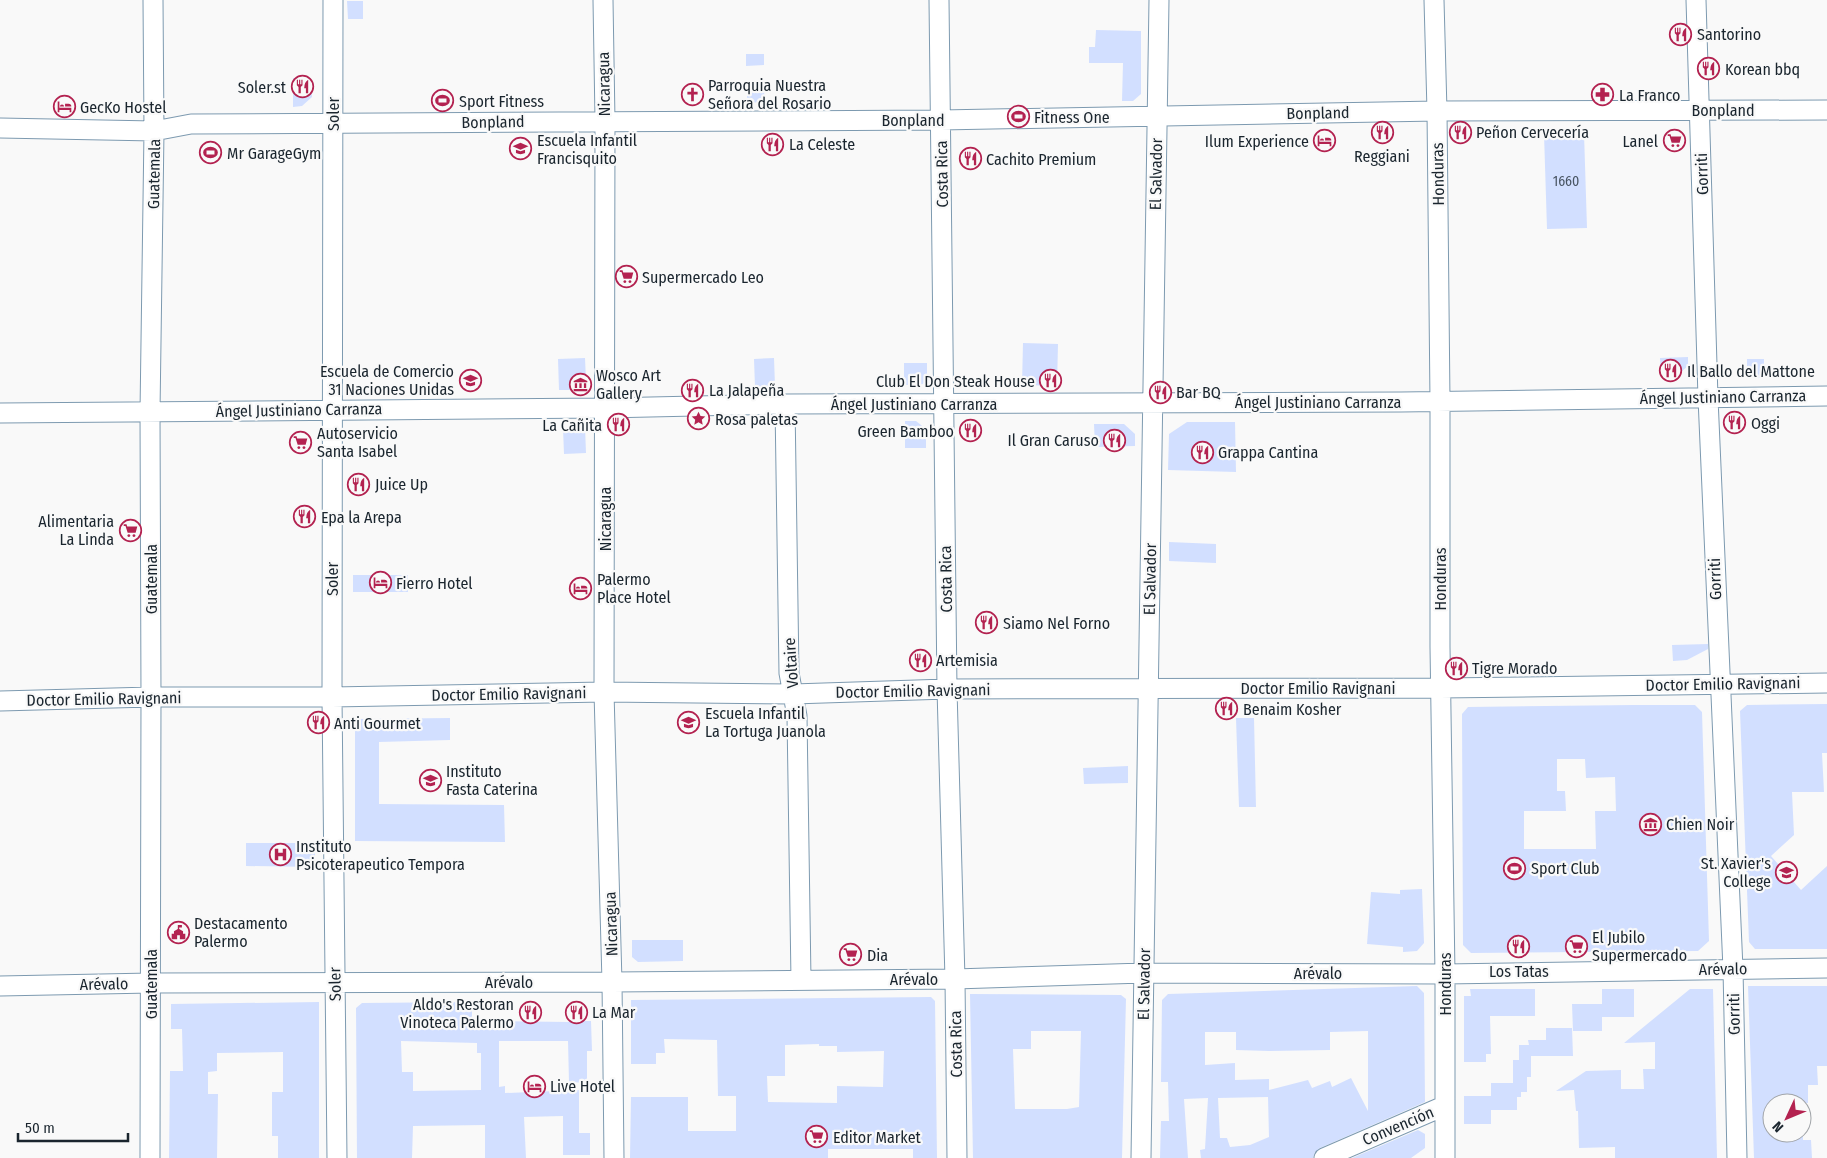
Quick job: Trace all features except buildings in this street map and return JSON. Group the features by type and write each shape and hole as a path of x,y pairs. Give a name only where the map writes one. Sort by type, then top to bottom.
{"street":[{"name":"Guatemala","path":"150,1158 150,412 154,131 153,0"},
{"name":"Soler","path":"333,0 332,698 337,1158"},
{"name":"Nicaragua","path":"603,0 605,120 604,692 612,982 614,1158"},
{"name":"Costa Rica","path":"939,0 947,689 955,979 957,1158"},
{"name":"El Salvador","path":"1141,1158 1159,0"},
{"name":"Honduras","path":"1434,0 1440,401 1440,688 1445,974 1445,1158"},
{"name":"Gorriti","path":"1696,0 1708,398 1719,684 1733,969 1737,1158"},
{"name":"Bonpland","path":"0,128 154,131 191,124 605,120 941,120 1437,111 1827,110"},
{"name":"Ángel Justiniano Carranza","path":"0,413 605,408 785,404 944,405 1827,396"},
{"name":"Voltaire","path":"785,404 789,673 797,716 801,980"},
{"name":"Doctor Emilio Ravignani","path":"0,701 151,697 332,698 604,692 793,694 947,689 1440,688 1827,683"},
{"name":"Arévalo","path":"0,986 151,983 955,979 1144,973 1445,974 1827,968"},
{"name":"Convención","path":"1324,1158 1444,1106"}],"place":[{"name":"Santorino","path":"1681,34"},
{"name":"Korean bbq","path":"1709,69"},
{"name":"Soler.st","path":"302,87"},
{"name":"Parroquia Nuestra Señora del Rosario","path":"692,94"},
{"name":"La Franco","path":"1603,95"},
{"name":"Sport Fitness","path":"443,101"},
{"name":"GecKo Hostel","path":"64,107"},
{"name":"Fitness One","path":"1018,117"},
{"name":"Reggiani","path":"1382,132"},
{"name":"Peñon Cervecería","path":"1460,132"},
{"name":"Ilum Experience","path":"1325,141"},
{"name":"Lanel","path":"1674,141"},
{"name":"La Celeste","path":"773,144"},
{"name":"Escuela Infantil Francisquito","path":"521,149"},
{"name":"Mr GarageGym","path":"211,153"},
{"name":"Cachito Premium","path":"970,159"},
{"name":"Supermercado Leo","path":"626,277"},
{"name":"Il Ballo del Mattone","path":"1671,371"},
{"name":"Escuela de Comercio 31 Naciones Unidas","path":"470,380"},
{"name":"Club El Don Steak House","path":"1051,381"},
{"name":"Wosco Art Gallery","path":"580,384"},
{"name":"La Jalapeña","path":"693,390"},
{"name":"Bar BQ","path":"1160,392"},
{"name":"Rosa paletas","path":"699,419"},
{"name":"Oggi","path":"1735,423"},
{"name":"La Cañita","path":"618,425"},
{"name":"Green Bamboo","path":"970,431"},
{"name":"Il Gran Caruso","path":"1115,440"},
{"name":"Autoservicio Santa Isabel","path":"301,442"},
{"name":"Grappa Cantina","path":"1202,452"},
{"name":"Juice Up","path":"359,484"},
{"name":"Epa la Arepa","path":"305,517"},
{"name":"Alimentaria La Linda","path":"130,530"},
{"name":"Fierro Hotel","path":"380,583"},
{"name":"Palermo Place Hotel","path":"581,588"},
{"name":"Siamo Nel Forno","path":"987,623"},
{"name":"Artemisia","path":"920,660"},
{"name":"Tigre Morado","path":"1456,668"},
{"name":"Benaim Kosher","path":"1227,709"},
{"name":"Escuela Infantil La Tortuga Juanola","path":"689,722"},
{"name":"Anti Gourmet","path":"318,723"},
{"name":"Instituto Fasta Caterina","path":"430,780"},
{"name":"Chien Noir","path":"1650,824"},
{"name":"Instituto Psicoterapeutico Tempora","path":"280,855"},
{"name":"Sport Club","path":"1515,868"},
{"name":"St. Xavier's College","path":"1787,872"},
{"name":"Destacamento Palermo","path":"178,932"},
{"name":"El Jubilo Supermercado","path":"1576,946"},
{"name":"Los Tatas","path":"1519,947"},
{"name":"Dia","path":"851,955"},
{"name":"La Mar","path":"576,1012"},
{"name":"Aldo's Restoran Vinoteca Palermo","path":"530,1013"},
{"name":"Live Hotel","path":"534,1086"},
{"name":"Editor Market","path":"817,1137"}]}
